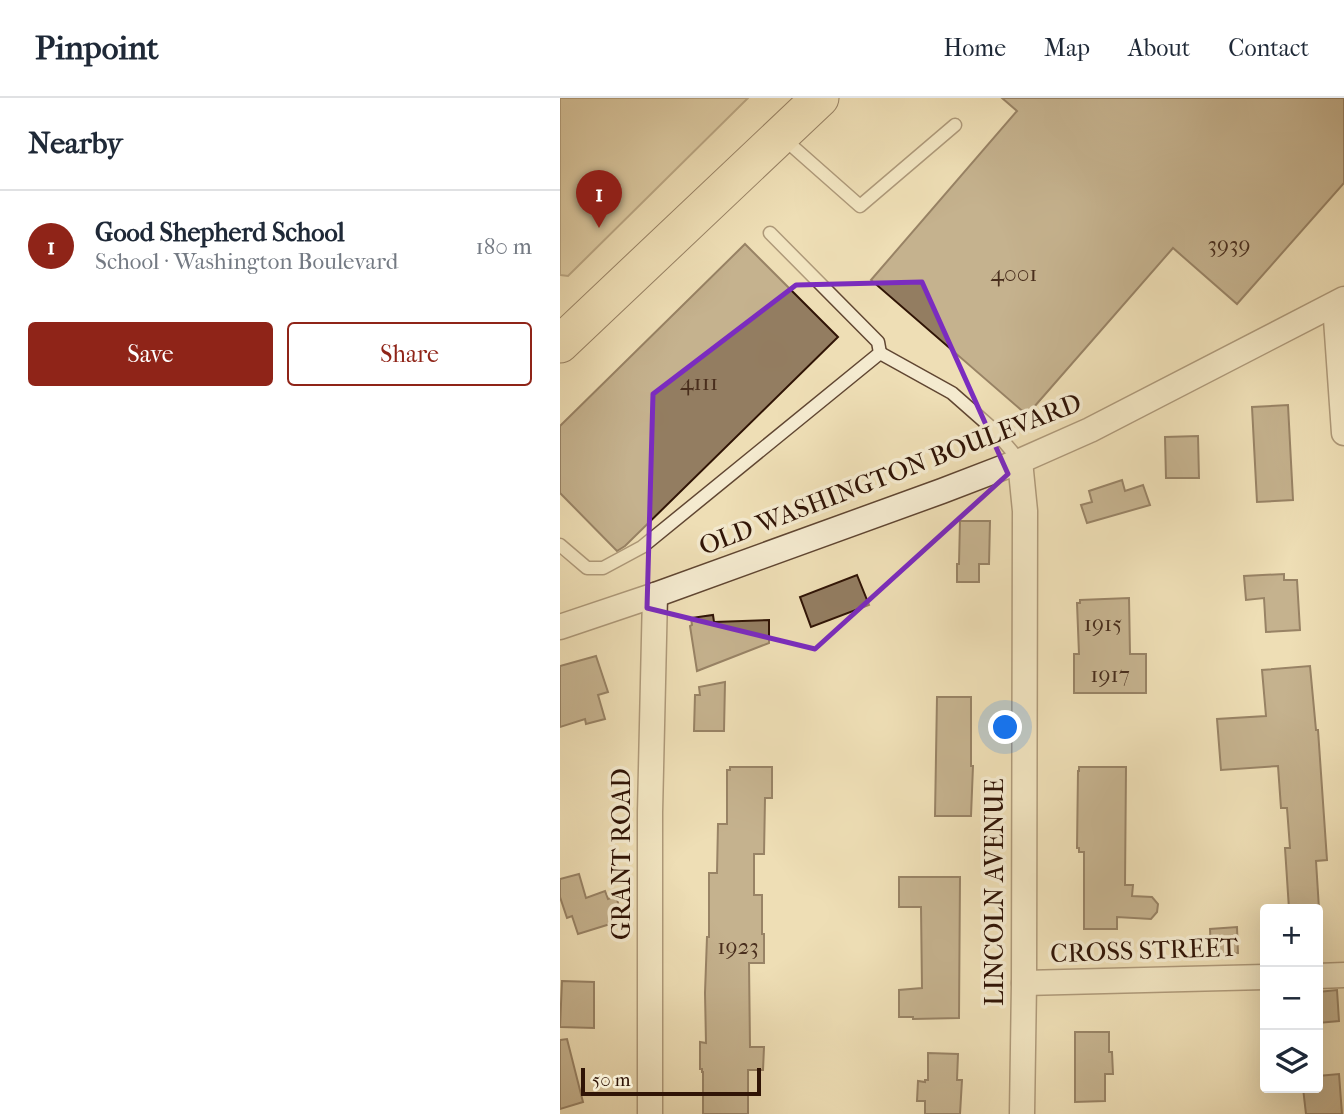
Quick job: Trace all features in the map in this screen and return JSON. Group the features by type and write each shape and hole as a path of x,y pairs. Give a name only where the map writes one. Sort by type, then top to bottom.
{"main road":[{"path":"560,344 820,98"}],"street":[{"path":"1339,302 1344,433"},
{"name":"OLD WASHINGTON BOULEVARD","path":"560,627 655,595 1020,461 1090,430 1339,302"},
{"name":"LINCOLN AVENUE","path":"1020,461 1025,511 1022,1114"},
{"name":"GRANT ROAD","path":"650,1114 650,813 655,595"},
{"path":"1323,976 1344,975"},
{"name":"CROSS STREET","path":"1024,983 1260,977"}],"lane":[{"path":"780,135 860,206 955,125"},
{"path":"770,233 878,342 880,353"},
{"path":"880,353 952,393 994,430 1020,461"},
{"path":"560,545 587,568 603,568 642,547 880,353"}],"highlighted area":[{"path":"922,282 1008,474 815,649 647,608 653,394 796,285"}],"shaded area":[{"path":"560,98 748,98 568,276 560,275"}],"building":[{"path":"1002,98 1344,98 1344,183 1237,304 1173,248 1027,415 871,280 1017,111"},
{"path":"745,244 838,337 617,551 560,493 560,426"},
{"path":"1288,405 1293,500 1257,502 1252,407"},
{"path":"1198,436 1199,478 1166,478 1165,437"},
{"path":"1122,480 1125,491 1143,485 1150,505 1087,523 1081,505 1092,502 1089,491"},
{"path":"960,521 990,521 989,564 979,564 979,582 957,582"},
{"path":"1284,574 1284,580 1297,580 1300,630 1266,632 1264,598 1246,600 1244,576"},
{"path":"857,575 869,605 811,627 800,597"},
{"path":"1129,598 1130,654 1146,654 1146,693 1074,693 1074,654 1079,654 1077,603 1080,603 1080,600"},
{"path":"713,615 714,622 769,620 769,643 697,671 691,618"},
{"path":"596,656 608,692 598,695 605,719 586,724 585,719 560,727 560,666"},
{"path":"1310,666 1318,730 1327,860 1316,861 1319,904 1289,904 1285,848 1290,848 1287,808 1281,808 1278,766 1221,770 1217,719 1266,716 1262,670"},
{"path":"725,682 724,731 694,731 695,695 700,695 699,687"},
{"path":"937,697 971,697 971,816 935,816"},
{"path":"730,767 772,767 772,798 765,798 764,854 754,854 754,895 762,895 764,963 749,963 750,1047 764,1047 763,1070 748,1070 748,1114 703,1114 700,1042 706,1043 709,873 717,873 718,824 727,824 727,770 730,770"},
{"path":"1079,767 1126,767 1125,885 1133,885 1132,896 1152,897 1158,904 1157,912 1151,919 1117,917 1117,929 1084,929 1084,852 1079,852 1077,848"},
{"path":"579,874 586,898 605,891 608,899 616,896 623,920 578,934 572,916 567,918 560,897 560,879"},
{"path":"899,877 960,877 959,1018 899,1017 899,990 922,988 921,907 899,907"},
{"path":"1237,927 1238,953 1211,954 1210,929"},
{"path":"562,981 594,982 594,1028 560,1027"},
{"path":"1337,990 1339,1021 1323,1023 1323,991"},
{"path":"1075,1032 1109,1032 1113,1074 1105,1074 1105,1101 1075,1102"},
{"path":"567,1039 583,1102 560,1109 560,1040"},
{"path":"928,1053 958,1054 957,1080 962,1080 960,1114 925,1114 925,1101 917,1101 918,1081 928,1080"},
{"path":"1339,1074 1342,1114 1306,1114 1304,1093 1323,1093 1323,1076"}],"place":[{"name":"Good Shepherd School","path":"599,228"}]}
